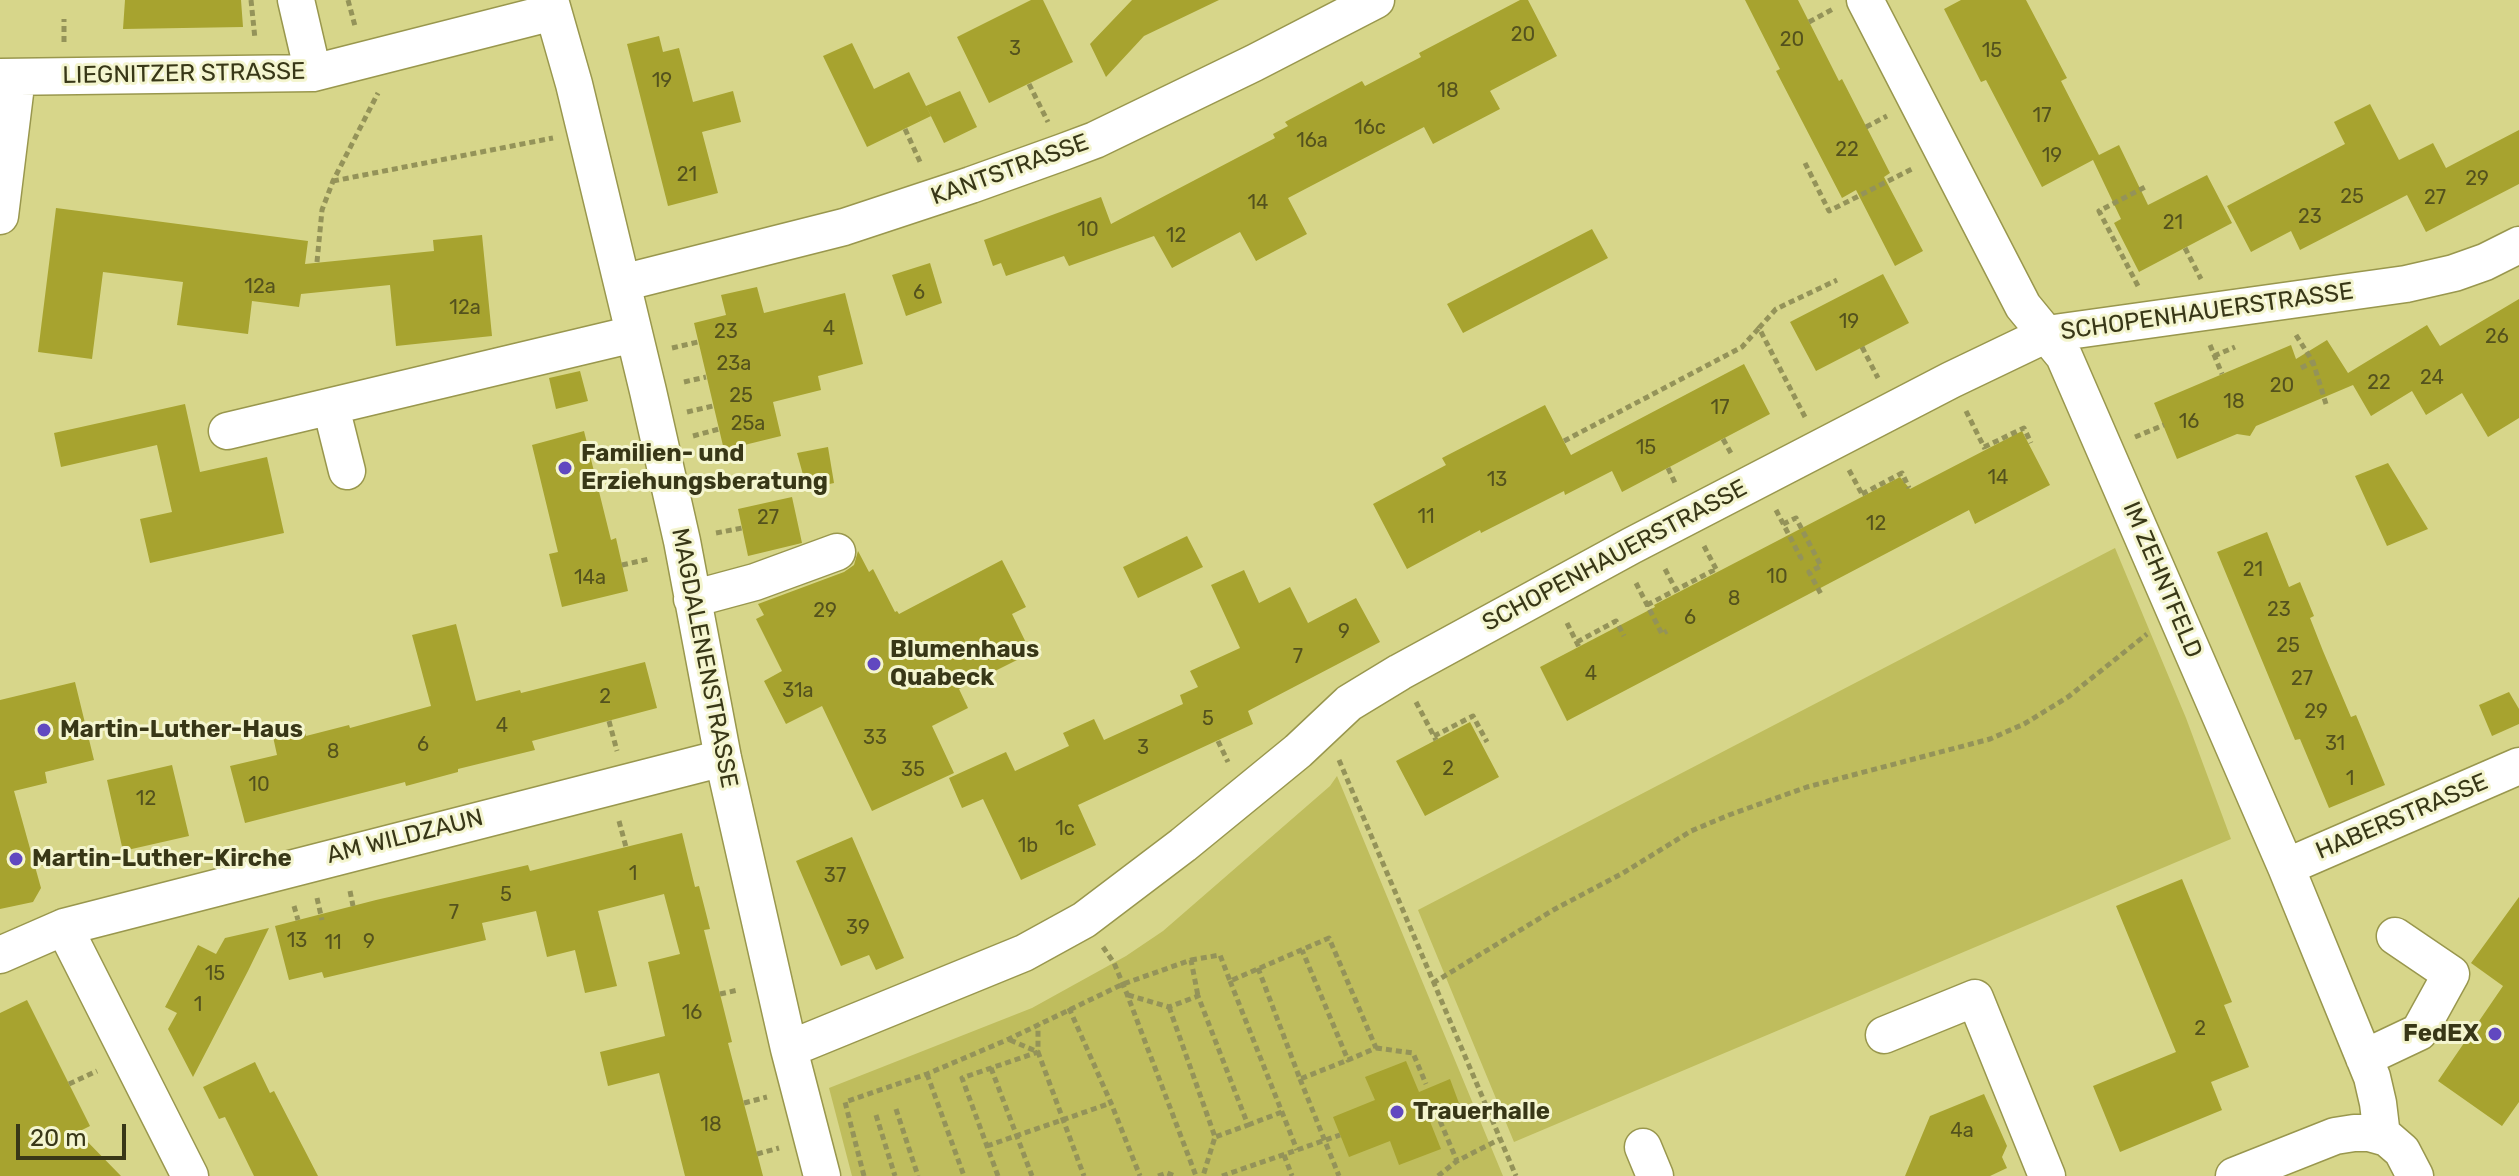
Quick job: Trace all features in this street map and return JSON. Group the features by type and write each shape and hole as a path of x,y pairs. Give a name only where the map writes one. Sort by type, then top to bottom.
{"street":[{"path":"296,0 313,73"},
{"name":"KANTSTRASSE","path":"622,283 844,227 1095,140 1376,0"},
{"name":"IM ZEHNTFELD","path":"1854,2 2023,306 2064,356 2286,867 2372,1077 2382,1136"},
{"name":"LIEGNITZER STRASSE","path":"8,77 313,73 551,6"},
{"name":"MAGDALENENSTRASSE","path":"551,6 585,131 682,541 723,758 789,1049 822,1176"},
{"path":"0,216 8,77"},
{"name":"SCHOPENHAUERSTRASSE","path":"789,1049 1012,958 1084,920 1183,845 1298,751 1349,703 1563,582 1951,380 2047,334 2406,284 2454,273 2519,245"},
{"path":"227,431 634,334"},
{"path":"331,407 347,471"},
{"path":"692,599 755,582 837,552"},
{"name":"AM WILDZAUN","path":"0,955 64,927 723,758"},
{"name":"HABERSTRASSE","path":"2286,867 2519,766"},
{"path":"64,927 190,1176"},
{"path":"2364,1058 2419,1032 2451,974 2395,936"},
{"path":"1884,1035 1975,998 2036,1167"},
{"path":"2234,1176 2280,1167 2335,1136 2354,1133 2382,1136 2402,1151 2415,1176"}],"path":[{"path":"1809,22 1854,2"},
{"path":"317,262 322,210 333,181 378,94 377,56"},
{"path":"333,181 585,131"},
{"path":"1805,163 1829,211 1924,163"},
{"path":"2147,186 2099,211 2155,318"},
{"path":"1564,441 1742,347 1776,309 1837,280"},
{"path":"2276,302 2313,362 2326,404"},
{"path":"1759,328 1806,420"},
{"path":"2208,342 2222,374"},
{"path":"1862,347 1880,383"},
{"path":"2301,368 2313,362"},
{"path":"1984,447 2024,428 2031,443"},
{"path":"1843,458 1862,495 1902,473 1909,488"},
{"path":"1770,497 1801,558 1797,560"},
{"path":"1783,524 1796,518 1821,566 1809,572 1821,594"},
{"path":"1647,605 1717,570 1712,561"},
{"path":"1644,598 1662,634 1667,631"},
{"path":"1433,983 1691,831 1807,787 1990,739 2024,724 2068,697 2175,610"},
{"path":"1577,642 1616,621 1624,636"},
{"path":"1434,736 1473,716 1487,742"},
{"path":"1324,726 1516,1176"},
{"path":"1084,920 1114,963 1196,1176"},
{"path":"1230,981 1329,938 1376,1048"},
{"path":"1302,950 1348,1060"},
{"path":"864,1176 845,1102 927,1074 1009,1039 1123,984 1191,960 1220,955 1297,1150"},
{"path":"1191,960 1198,996 1248,1125"},
{"path":"1258,968 1339,1176"},
{"path":"1127,994 1169,1007 1198,996"},
{"path":"1169,1007 1215,1137 1203,1176"},
{"path":"1069,1008 1140,1176"},
{"path":"1038,1024 1038,1052 1084,1176"},
{"path":"1009,1039 1038,1052"},
{"path":"1300,1079 1376,1048 1413,1053 1426,1084"},
{"path":"998,1176 962,1078 1038,1052"},
{"path":"991,1068 1032,1176"},
{"path":"927,1074 964,1176"},
{"path":"987,1146 1111,1103"},
{"path":"896,1109 918,1176"},
{"path":"1215,1137 1282,1112"},
{"path":"876,1115 895,1176"},
{"path":"1440,1121 1457,1161"},
{"path":"1222,1176 1340,1135"},
{"path":"1438,1176 1457,1161 1500,1139"},
{"path":"1284,1155 1292,1176"},
{"path":"1158,1176 1167,1173 1175,1176"}],"shaded area":[{"path":"2115,548 2186,718 2231,839 1514,1142 1418,910"},
{"path":"1337,776 1503,1176 852,1176 829,1088 1032,1008 1126,956 1163,931 1330,786"}],"building":[{"path":"125,0 241,0 243,27 123,29"},
{"path":"1031,0 1043,0 1073,62 989,103 957,37"},
{"path":"1132,0 1219,0 1144,36 1106,77 1090,44"},
{"path":"1520,0 1528,0 1557,56 1490,91 1500,109 1433,144 1424,127 1288,198 1307,234 1256,261 1240,232 1172,268 1154,236 1069,266 1064,256 1006,276 1001,263 993,266 984,240 1101,197 1111,224 1275,138 1273,134 1288,126 1285,122 1362,81 1365,86 1421,57 1419,53"},
{"path":"1745,0 1798,0 1890,173 1884,177 1923,251 1895,266 1856,190 1842,198 1776,71 1780,69"},
{"path":"1961,0 2026,0 2067,78 2061,81 2099,155 2119,145 2148,205 2207,175 2232,223 2139,272 2114,223 2121,219 2093,160 2042,187 1986,80 1981,82 1944,9"},
{"path":"659,36 663,52 679,48 693,102 733,91 741,122 702,132 718,193 668,206 627,44"},
{"path":"852,43 874,89 909,72 931,116 867,147 823,56"},
{"path":"960,91 977,127 944,143 926,106"},
{"path":"2370,104 2399,160 2433,143 2446,168 2519,130 2519,184 2426,232 2407,195 2300,250 2291,231 2251,252 2227,206 2345,144 2334,122"},
{"path":"56,208 308,241 305,264 434,251 433,240 482,235 492,336 396,346 390,285 301,294 299,307 252,301 248,334 177,325 183,282 103,272 92,359 38,352"},
{"path":"1592,229 1608,258 1463,333 1447,304"},
{"path":"930,263 942,303 906,316 892,275"},
{"path":"1883,274 1909,323 1816,371 1790,322"},
{"path":"757,287 764,313 845,293 863,364 818,376 821,390 773,402 781,436 724,450 694,323 726,315 721,295"},
{"path":"2519,299 2519,418 2488,437 2462,393 2426,415 2412,391 2371,416 2353,385 2256,426 2250,436 2237,434 2177,459 2154,403 2291,345 2296,359 2327,340 2348,373 2427,325 2440,346"},
{"path":"1744,364 1770,414 1622,492 1612,471 1565,495 1564,491 1481,533 1480,530 1407,569 1373,504 1446,465 1442,458 1545,405 1571,455"},
{"path":"580,371 588,401 556,409 549,378"},
{"path":"185,404 200,472 267,457 284,533 150,563 140,519 172,512 157,445 61,467 54,433"},
{"path":"584,431 611,540 616,538 628,591 562,607 549,554 558,552 532,445"},
{"path":"2022,431 2050,485 1975,524 1969,510 1567,721 1540,667 1900,477 1910,489"},
{"path":"828,447 834,483 807,489 797,453"},
{"path":"2388,463 2428,529 2387,546 2355,476"},
{"path":"792,497 802,543 748,556 738,509"},
{"path":"2267,532 2289,587 2300,582 2314,616 2310,618 2323,651 2351,717 2356,715 2385,785 2329,808 2300,739 2295,740 2217,552"},
{"path":"1187,536 1203,567 1138,598 1123,567"},
{"path":"858,551 869,572 873,569 895,612 899,614 1002,560 1026,607 1012,614 1031,653 959,689 968,708 932,726 954,773 872,811 822,706 786,724 764,681 782,671 756,619 764,615 758,604 844,572 854,565"},
{"path":"1244,570 1259,603 1290,587 1308,623 1356,598 1380,642 1248,711 1253,724 1078,805 1096,845 1021,880 983,799 962,808 949,778 1006,752 1015,771 1069,746 1063,733 1094,719 1104,740 1183,704 1180,695 1198,687 1190,671 1240,648 1211,585"},
{"path":"456,624 476,701 645,662 657,708 532,741 535,750 458,769 458,772 406,786 405,782 245,823 230,766 277,755 272,732 303,725 306,736 349,725 350,728 431,706 412,635"},
{"name":"Martin-Luther-Haus","path":"75,682 94,760 45,772 47,783 14,791 41,888 33,902 0,909 0,700"},
{"path":"2509,692 2519,709 2519,724 2492,736 2479,705"},
{"path":"1470,722 1499,777 1425,816 1396,761"},
{"path":"172,765 189,836 123,851 107,780"},
{"path":"682,833 695,887 699,886 710,929 704,930 732,1042 728,1043 763,1176 685,1176 659,1073 608,1086 600,1052 665,1036 648,962 680,954 664,894 598,911 617,986 585,993 575,950 547,957 536,911 482,923 486,940 324,978 322,972 289,980 275,926 528,865 530,871"},
{"path":"852,837 904,958 876,970 869,955 841,966 796,861"},
{"path":"2182,879 2232,1002 2224,1005 2249,1067 2211,1082 2222,1110 2120,1152 2093,1086 2176,1052 2116,906"},
{"name":"FedEX","path":"2519,897 2519,1102 2502,1126 2438,1081 2503,986 2471,963"},
{"path":"269,928 193,1077 168,1029 177,1013 165,1007 198,945 216,954 225,938"},
{"path":"27,1000 90,1126 78,1132 121,1176 0,1176 0,1013"},
{"name":"Trauerhalle","path":"1406,1061 1419,1092 1450,1079 1460,1106 1429,1119 1441,1149 1399,1165 1390,1141 1349,1157 1333,1117 1375,1100 1365,1077"},
{"path":"255,1062 270,1093 274,1091 318,1176 254,1176 225,1117 219,1119 203,1087"},
{"path":"1984,1094 2007,1146 2002,1157 2007,1168 1990,1176 1905,1176 1930,1116"}],"place":[{"name":"Familien- und Erziehungsberatung","path":"565,468"},
{"name":"Blumenhaus Quabeck","path":"874,664"},
{"name":"Martin-Luther-Haus","path":"44,730"},
{"name":"Martin-Luther-Kirche","path":"16,859"},
{"name":"FedEX","path":"2495,1034"},
{"name":"Trauerhalle","path":"1397,1112"}]}
